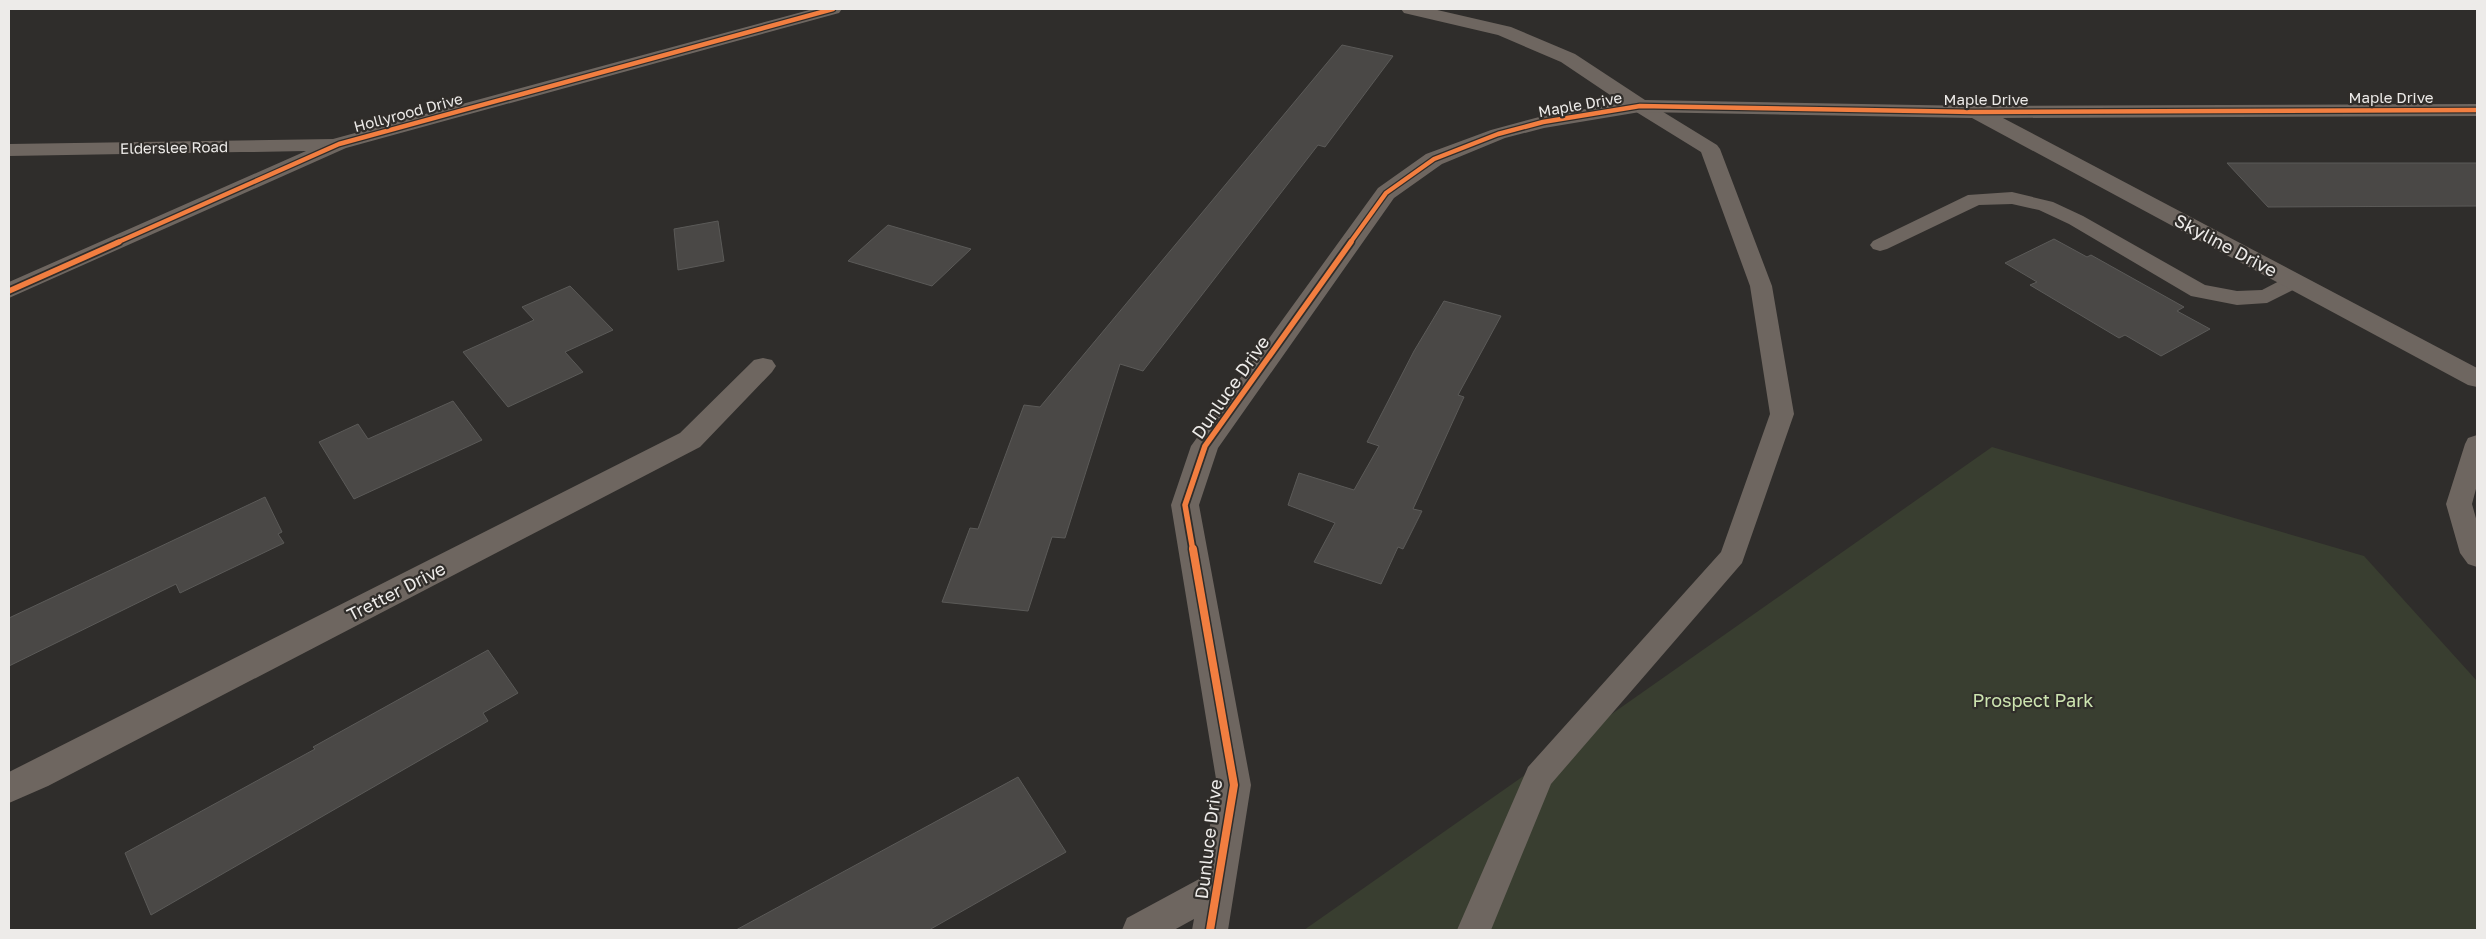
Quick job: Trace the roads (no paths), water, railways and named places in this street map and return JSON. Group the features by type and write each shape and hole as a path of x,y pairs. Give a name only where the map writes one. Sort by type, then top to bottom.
{"street":[{"name":"Hollyrood Drive","path":"9,290 339,144 833,9"},
{"path":"1410,9 1504,31 1568,58 1640,106"},
{"name":"Maple Drive","path":"1498,134 1543,122 1640,106 1974,112 2477,110"},
{"name":"Skyline Drive","path":"1974,112 2477,379"},
{"name":"Dunluce Drive","path":"1210,930 1234,785 1186,506 1205,446 1386,193 1434,159 1498,134"},
{"name":"Elderslee Road","path":"9,150 339,144"},
{"name":"Tretter Drive","path":"9,788 36,776 690,440 763,366"},
{"path":"1140,930 1218,887"}],"lane":[{"path":"1474,930 1539,776 1733,556 1782,414 1762,286 1710,149 1640,106"},
{"path":"1880,245 1976,199 2012,198 2046,206 2076,220 2200,291 2237,298 2267,296 2293,281"},
{"path":"2477,444 2459,504 2473,552 2477,557"}],"park label":[{"name":"Prospect Park","path":"2033,700"}]}
